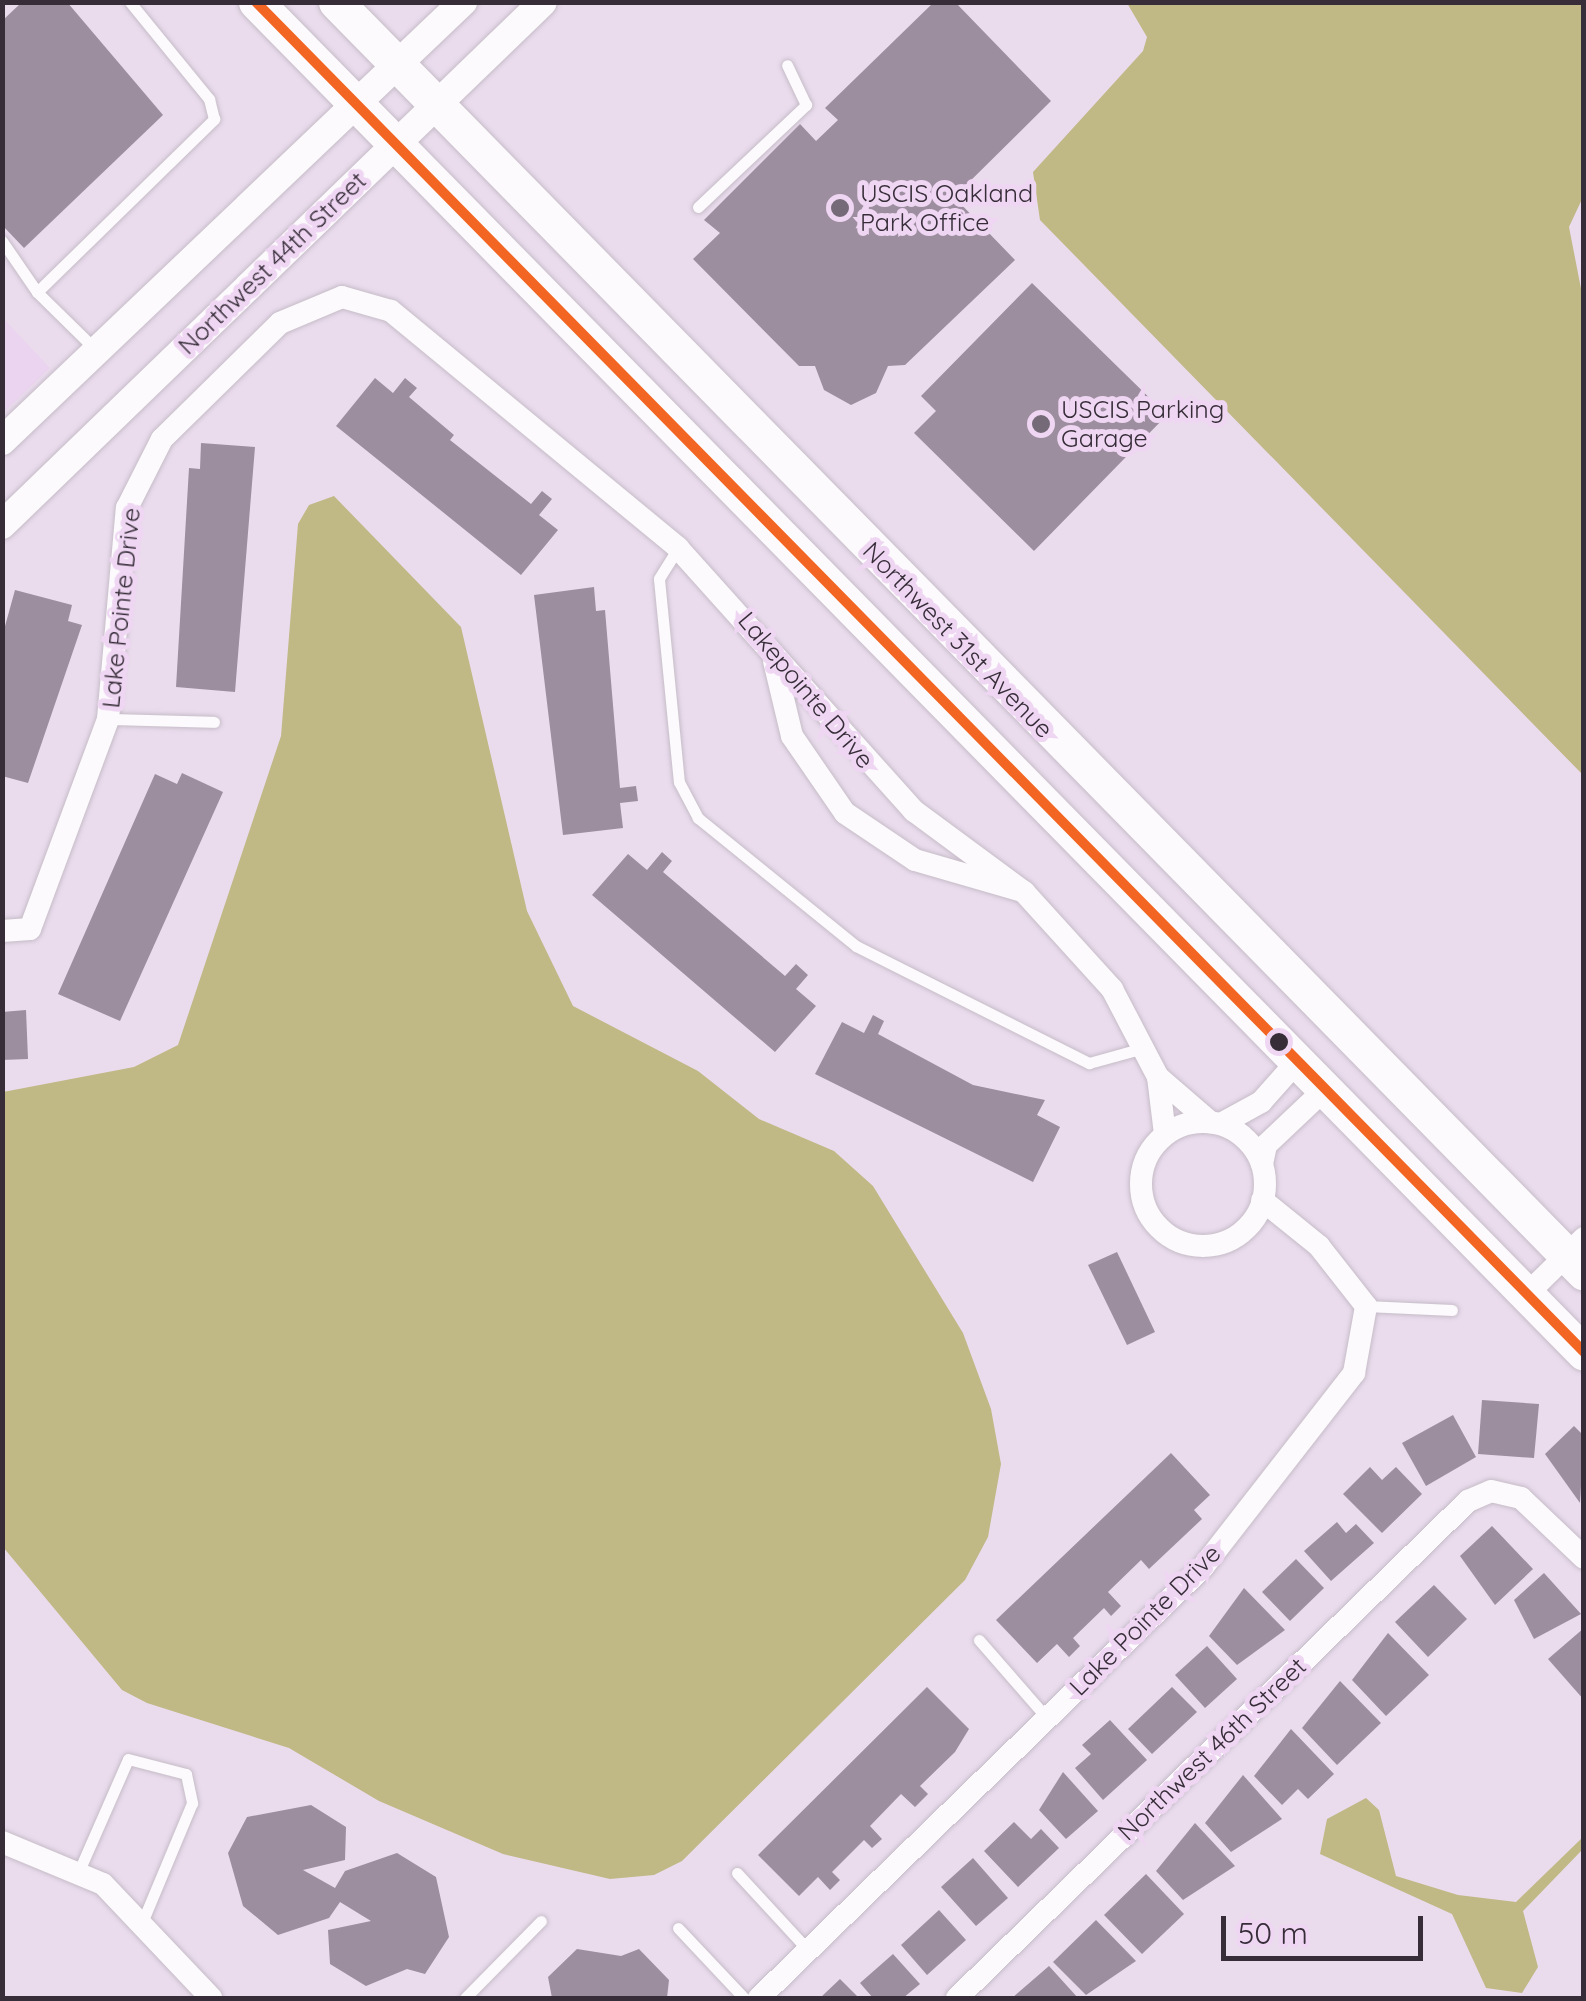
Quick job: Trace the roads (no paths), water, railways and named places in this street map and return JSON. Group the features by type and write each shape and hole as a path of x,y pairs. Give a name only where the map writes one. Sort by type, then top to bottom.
{"main road":[{"path":"256,2 1294,1066 1584,1353"},
{"name":"Northwest 31st Avenue","path":"336,2 1577,1255"}],"street":[{"path":"2,441 462,2"},
{"name":"Northwest 44th Street","path":"2,525 543,2"},
{"name":"Lake Pointe Drive","path":"2,932 30,928 108,719 127,508 162,439 280,323 342,297 391,311 593,480"},
{"name":"Lakepointe Drive","path":"593,480 678,548 914,811 1024,892"},
{"path":"772,653 792,736 844,812 914,860 1024,892 1112,989 1158,1078 1216,1123 1250,1142 1262,1164"},
{"path":"1294,1066 1261,1102 1216,1123 1164,1134 1146,1157 1141,1196 1168,1237 1205,1247 1231,1240 1262,1200 1266,1146 1321,1093"},
{"path":"1158,1078 1164,1134"},
{"path":"1262,1200 1319,1246 1366,1306"},
{"path":"1524,1297 1577,1255"},
{"name":"Lake Pointe Drive","path":"758,1998 1203,1567 1354,1373 1366,1306"},
{"name":"Northwest 46th Street","path":"956,1998 1468,1501 1491,1491 1521,1498 1584,1558"},
{"path":"2,1842 103,1884 211,1998"}],"lane":[{"path":"37,292 214,119 209,99 130,2"},
{"path":"698,207 806,106 788,64"},
{"path":"2,241 37,292 96,350"},
{"path":"678,548 659,579 680,782 698,818 856,946 1089,1063 1140,1049"},
{"path":"108,719 214,722"},
{"path":"1366,1306 1452,1310"},
{"path":"979,1640 1047,1718"},
{"path":"78,1874 128,1759 186,1774 192,1803 141,1924"},
{"path":"737,1873 808,1950"},
{"path":"465,1998 541,1921"},
{"path":"678,1928 744,1998"}],"place":[{"name":"USCIS Oakland Park Office","path":"840,208"},
{"name":"USCIS Parking Garage","path":"1041,424"}]}
